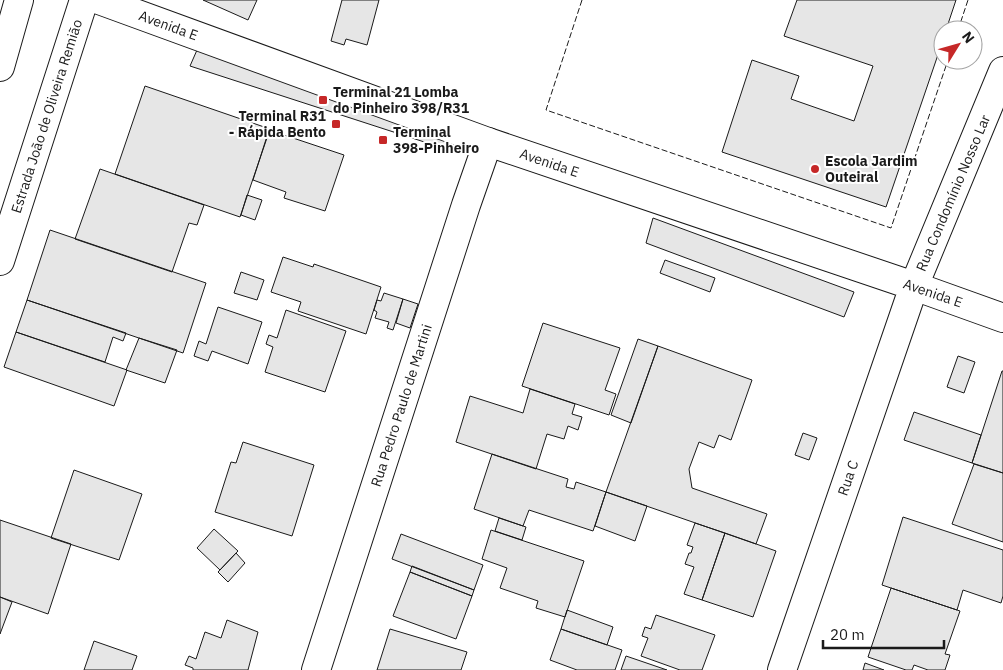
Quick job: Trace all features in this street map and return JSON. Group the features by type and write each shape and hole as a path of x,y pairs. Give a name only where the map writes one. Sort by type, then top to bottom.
{"street":[{"path":"0,67 19,0"},
{"name":"Estrada João de Oliveira Remião","path":"0,261 84,0"},
{"name":"Avenida E","path":"99,0 488,142 1003,318"},
{"name":"Rua Condomínio Nosso Lar","path":"914,286 1003,72"},
{"name":"Rua Pedro Paulo de Martini","path":"316,670 488,142"},
{"name":"Rua C","path":"782,670 914,286"}],"building":[{"path":"203,0 257,0 248,20"},
{"path":"342,0 379,0 367,45 346,39 344,45 331,41"},
{"path":"797,0 956,0 949,20 933,20 933,69 886,207 722,152 752,60 799,76 791,99 854,121 873,66 784,36"},
{"name":"Terminal 21 Lomba do Pinheiro 398/R31","path":"197,50 454,134 449,150 190,66"},
{"path":"145,86 270,129 240,217 115,174"},
{"path":"269,130 344,155 325,211 284,198 286,192 253,180"},
{"path":"100,169 204,205 197,225 189,223 172,272 75,239"},
{"path":"247,195 262,200 255,220 241,215"},
{"path":"653,218 854,292 844,317 646,243"},
{"path":"50,230 206,283 183,353 27,300"},
{"path":"283,257 313,267 314,264 381,287 366,334 298,311 301,302 271,292"},
{"path":"665,260 715,278 710,292 660,273"},
{"path":"241,272 264,280 257,300 234,293"},
{"path":"384,293 403,299 393,330 387,328 389,322 375,318 377,312 374,310 377,300 381,301"},
{"path":"403,299 418,304 410,328 396,323"},
{"path":"27,300 126,333 123,341 113,337 105,362 16,332"},
{"path":"218,307 262,322 248,364 212,351 208,361 194,356 199,341 206,344"},
{"path":"286,310 346,331 325,392 265,372 273,347 266,344 269,335 277,338"},
{"path":"543,323 620,348 605,390 616,394 609,415 522,386"},
{"path":"16,332 127,370 114,406 4,367"},
{"path":"139,338 177,350 165,383 126,370"},
{"path":"638,339 658,346 631,423 611,415"},
{"path":"658,346 752,380 731,440 719,435 714,448 699,442 689,469 692,488 767,514 756,544 606,492"},
{"path":"958,356 975,362 964,393 947,387"},
{"path":"1003,371 1003,473 972,463"},
{"path":"530,389 575,404 572,414 582,417 578,430 568,426 564,439 547,434 536,469 456,442 470,396 523,413"},
{"path":"914,412 981,435 972,463 904,440"},
{"path":"803,433 817,438 809,460 795,455"},
{"path":"243,442 314,465 292,536 215,512 231,462 236,463"},
{"path":"492,454 568,479 566,487 574,489 576,482 606,492 593,531 529,510 523,526 474,509"},
{"path":"974,464 1003,473 1003,542 952,524"},
{"path":"74,470 142,494 119,560 51,538"},
{"path":"606,492 647,506 635,541 595,526"},
{"path":"903,517 1003,550 1003,596 1001,603 963,590 957,610 882,585"},
{"path":"499,518 526,527 522,540 495,531"},
{"path":"0,520 71,544 48,614 0,597"},
{"path":"695,523 725,533 702,600 684,594 694,567 685,564 693,547 687,545"},
{"path":"214,529 238,551 220,570 197,548"},
{"path":"491,530 584,561 565,617 536,608 538,601 500,588 507,568 482,559"},
{"path":"725,533 776,551 753,617 702,600"},
{"path":"401,534 483,565 474,590 392,559"},
{"path":"236,553 245,563 228,582 218,572"},
{"path":"412,566 474,590 472,596 410,572"},
{"path":"410,572 472,596 456,639 393,616"},
{"path":"891,588 960,611 945,654 950,655 945,670 928,670 914,665 912,670 906,670 868,657"},
{"path":"0,597 12,602 0,634"},
{"path":"567,610 613,627 607,645 561,629"},
{"path":"656,615 715,635 702,670 680,670 641,656 648,638 642,636 645,627 651,629"},
{"path":"227,620 258,632 248,670 193,670 193,668 185,665 189,656 196,659 205,632 221,638"},
{"path":"390,629 467,652 461,670 377,670"},
{"path":"561,629 622,650 615,670 577,670 550,660"},
{"path":"94,641 137,656 132,670 84,670"},
{"path":"626,656 667,670 621,670"},
{"path":"865,663 884,670 863,670"}],"fence":[{"path":"582,0 546,110 891,228 945,70"},
{"path":"961,20 968,0"}],"place":[{"name":"Terminal 21 Lomba do Pinheiro 398/R31","path":"323,100"},
{"name":"Terminal R31 - Rápida Bento","path":"336,124"},
{"name":"Terminal 398-Pinheiro","path":"383,140"},
{"name":"Escola Jardim Outeiral","path":"815,169"}]}
